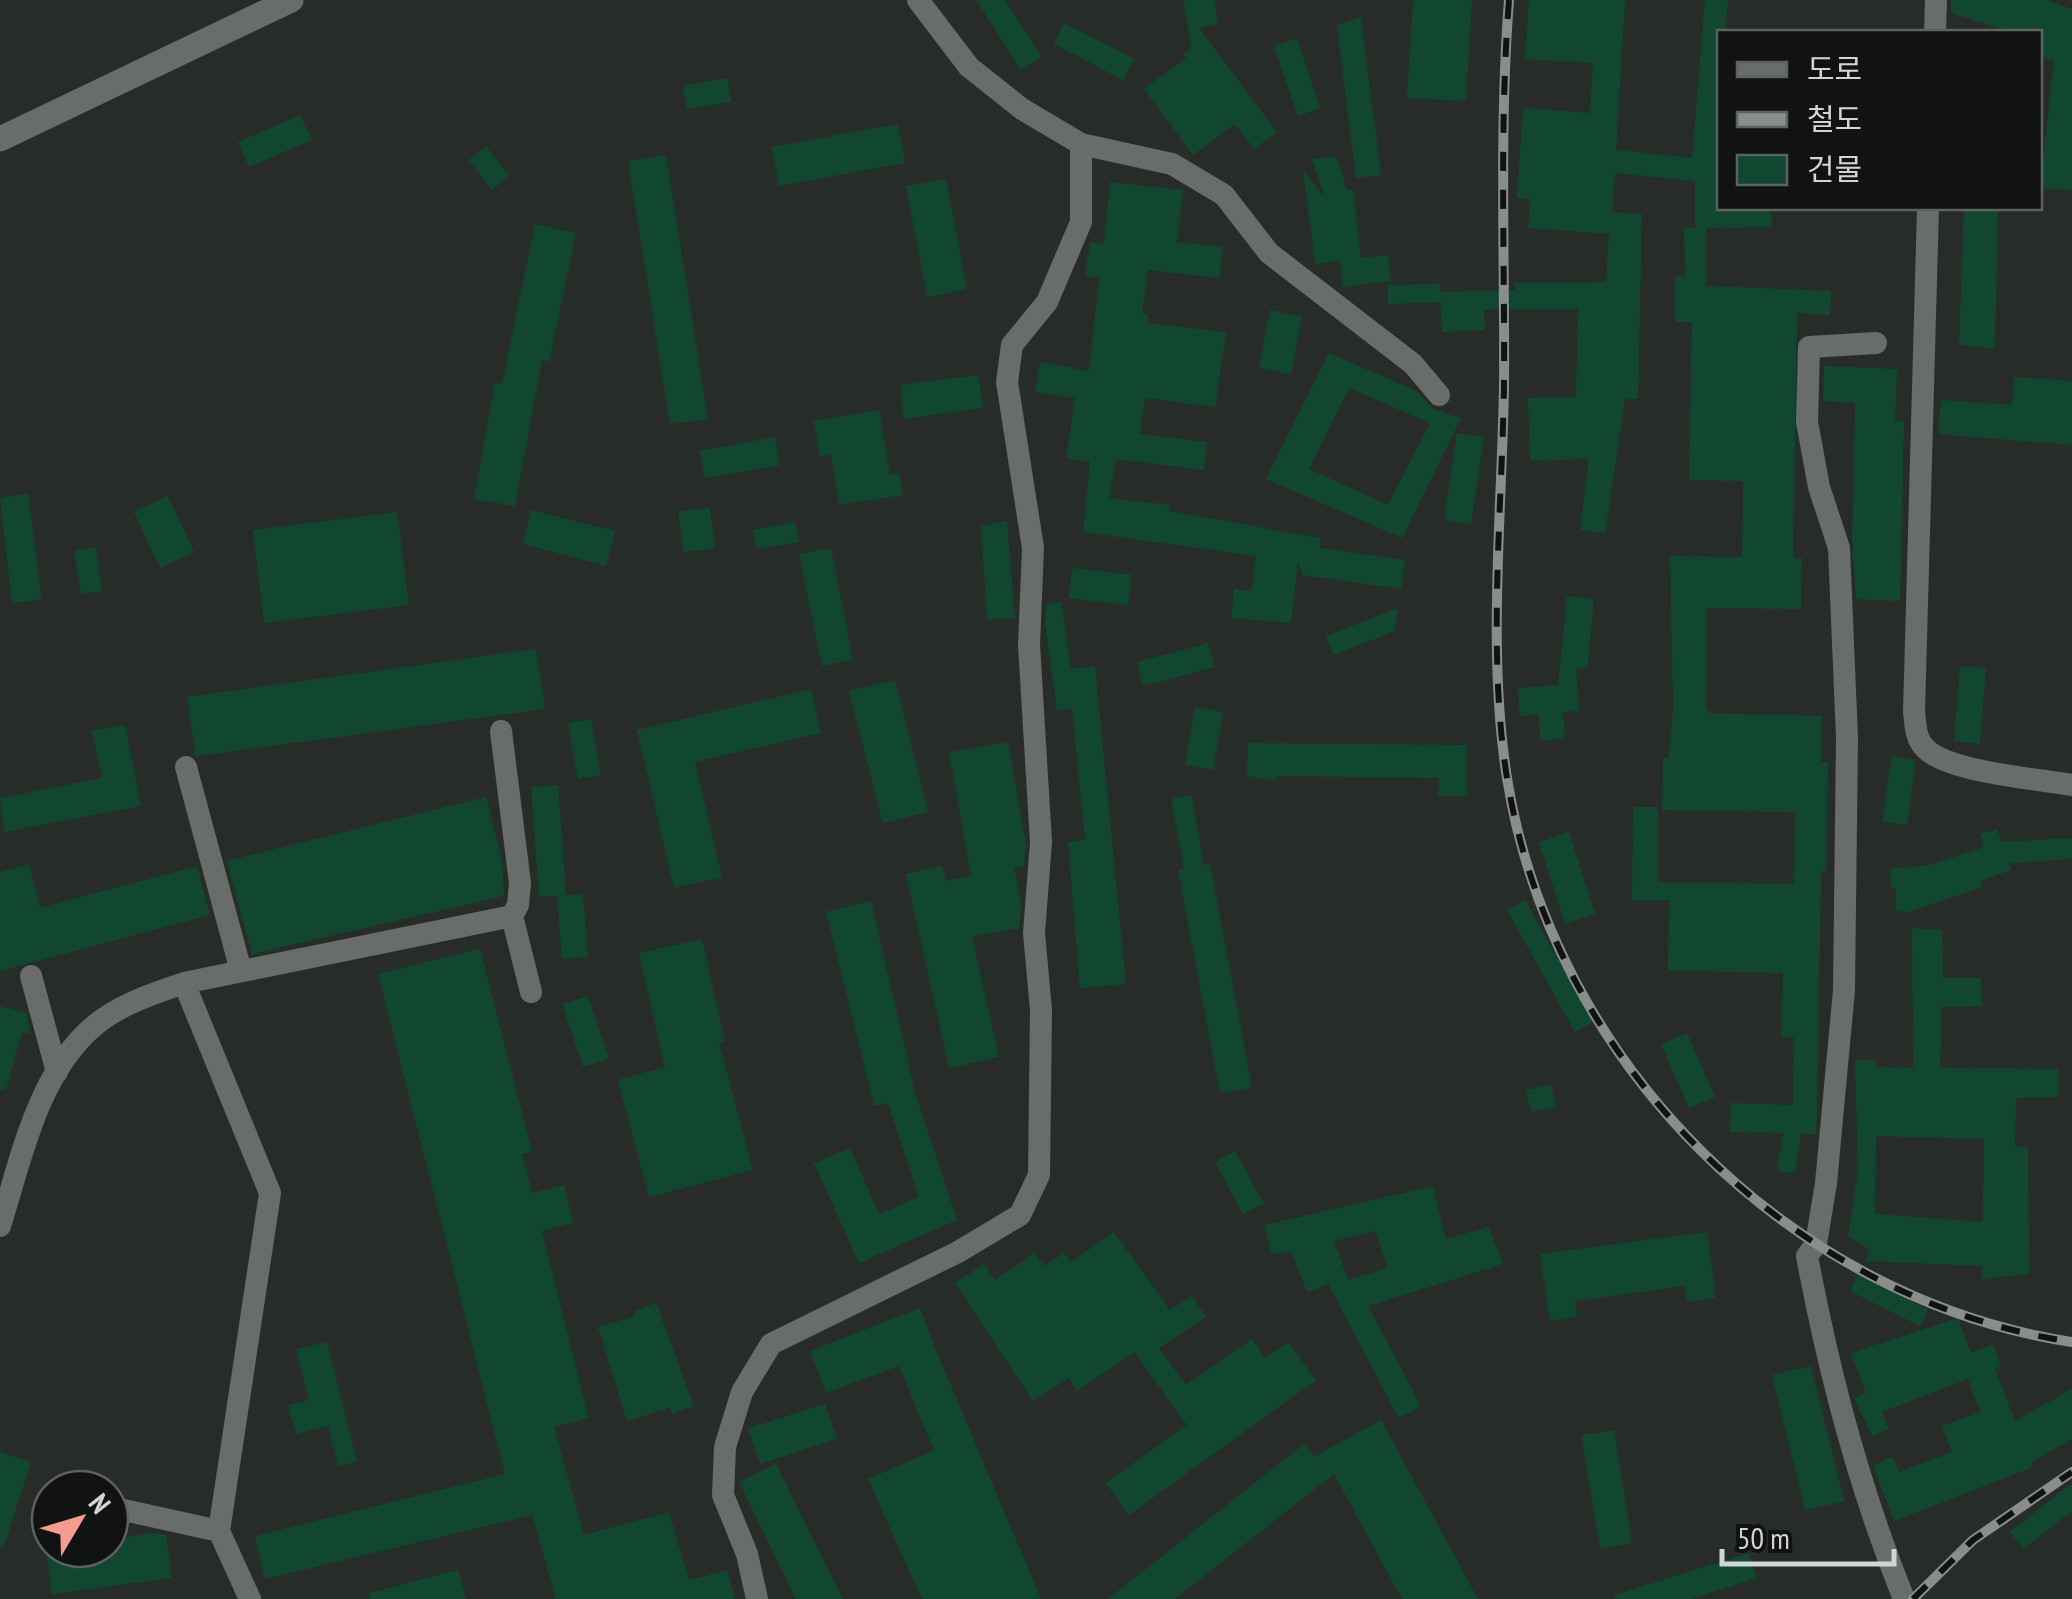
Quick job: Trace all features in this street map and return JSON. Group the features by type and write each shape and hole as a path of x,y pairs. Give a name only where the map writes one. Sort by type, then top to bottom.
{"street":[{"path":"0,139 291,0"},
{"path":"918,0 968,67 1022,109 1081,144 1172,164 1224,195 1269,253 1412,364 1440,395"},
{"path":"1935,30 1936,0"},
{"path":"757,1599 747,1554 723,1495 725,1448 742,1392 771,1344 958,1252 1020,1215 1039,1175 1040,1010 1034,934 1040,842 1029,645 1032,548 1006,382 1012,345 1047,302 1081,222 1081,144"},
{"path":"1928,210 1914,712 1917,738 1928,752 1943,759 2072,786"},
{"path":"1876,343 1810,346 1806,422 1819,487 1838,548 1847,738 1844,990 1826,1183 1816,1244 1808,1256 1824,1346 1870,1515 1904,1599"},
{"path":"501,730 520,883 518,904 512,916 531,992"},
{"path":"186,767 241,971"},
{"path":"0,1226 7,1177 57,1072 93,1026 136,999 184,983 512,916"},
{"path":"31,976 57,1072"},
{"path":"184,983 270,1193 220,1531 250,1599"},
{"path":"130,1511 220,1531"}],"building":[{"path":"976,0 1005,0 1042,57 1021,70"},
{"path":"1183,0 1214,0 1218,24 1199,28 1277,132 1254,149 1235,124 1193,155 1144,89 1186,58 1183,54 1192,48"},
{"path":"1413,0 1472,0 1466,101 1407,98"},
{"path":"1529,0 1625,0 1616,150 1692,158 1705,0 1728,0 1725,30 1717,30 1717,210 1771,210 1772,227 1706,228 1706,286 1831,291 1830,315 1797,313 1793,558 1802,558 1801,609 1707,608 1706,709 1710,713 1822,716 1821,762 1828,762 1826,871 1821,871 1817,1121 1816,1134 1801,1134 1795,1173 1777,1171 1783,1133 1730,1132 1731,1103 1793,1105 1794,1038 1781,1037 1783,973 1668,970 1669,900 1632,900 1633,807 1658,807 1658,882 1794,884 1795,812 1662,810 1663,758 1669,758 1673,708 1670,556 1742,557 1743,481 1689,480 1692,322 1675,322 1675,276 1685,277 1684,228 1695,228 1695,181 1615,173 1612,212 1642,214 1638,399 1625,399 1605,533 1580,530 1589,459 1530,461 1528,398 1576,397 1578,309 1484,310 1485,330 1442,332 1440,292 1515,290 1515,283 1606,282 1609,234 1528,228 1530,199 1517,198 1523,108 1590,113 1593,63 1525,59"},
{"path":"1951,0 2046,0 2072,9 2072,190 2042,189 2054,60 2042,57 2042,30 2006,30 1951,13"},
{"path":"1361,17 1381,175 1356,178 1337,25"},
{"path":"1064,23 1134,59 1123,80 1054,44"},
{"path":"1297,38 1320,108 1298,116 1274,46"},
{"path":"727,78 731,102 687,109 683,86"},
{"path":"300,115 312,140 249,167 238,142"},
{"path":"898,124 905,163 779,186 772,147"},
{"path":"486,146 509,176 492,190 469,160"},
{"path":"666,155 708,419 670,424 628,161"},
{"path":"1336,156 1347,190 1353,189 1361,258 1388,255 1391,281 1343,287 1340,261 1315,264 1303,169 1325,198 1312,159"},
{"path":"946,179 967,289 927,297 906,186"},
{"path":"1110,182 1183,190 1177,242 1223,247 1219,278 1148,270 1142,313 1148,314 1148,323 1226,332 1215,407 1145,398 1140,434 1207,442 1204,470 1116,459 1109,498 1170,505 1169,511 1321,538 1320,548 1405,560 1401,589 1303,575 1298,562 1291,623 1231,618 1234,589 1251,591 1256,556 1083,532 1090,462 1066,458 1075,398 1035,392 1040,362 1089,371 1099,278 1085,276 1090,242 1104,244"},
{"path":"1964,210 1998,210 1995,349 1959,345"},
{"path":"535,224 576,233 549,362 542,360 515,506 474,499 495,382 502,384"},
{"path":"1440,284 1440,302 1388,304 1388,285"},
{"path":"1270,310 1302,316 1291,374 1259,368"},
{"path":"1329,353 1416,391 1433,409 1461,418 1402,538 1266,479","holes":["1349,388 1430,423 1388,505 1309,469"]},
{"path":"1824,366 1897,369 1895,421 1904,421 1900,601 1856,599 1852,538 1855,403 1823,401"},
{"path":"978,375 983,408 904,419 900,385"},
{"path":"2014,377 2072,381 2072,445 1938,434 1941,400 2012,405"},
{"path":"879,410 890,475 899,473 903,495 839,505 831,454 820,456 814,421"},
{"path":"1457,433 1484,437 1471,524 1444,520"},
{"path":"775,437 780,465 705,478 700,451"},
{"path":"28,494 42,599 12,603 0,498"},
{"path":"168,496 194,552 160,568 134,512"},
{"path":"710,508 715,549 683,552 678,511"},
{"path":"531,510 615,531 606,566 523,544"},
{"path":"397,512 409,605 264,623 253,530"},
{"path":"1007,521 1015,618 987,620 981,526"},
{"path":"795,522 799,542 757,549 753,530"},
{"path":"96,547 102,591 81,594 74,550"},
{"path":"831,548 853,660 822,666 799,554"},
{"path":"1072,568 1132,575 1128,605 1069,598"},
{"path":"1567,596 1594,599 1587,669 1576,668 1579,711 1563,712 1565,738 1541,741 1538,714 1520,716 1518,688 1558,685"},
{"path":"1061,602 1071,669 1095,666 1126,984 1080,988 1068,842 1085,840 1072,708 1057,711 1045,622 1046,605"},
{"path":"1398,608 1395,631 1333,655 1326,636"},
{"path":"1208,643 1215,667 1143,686 1137,662"},
{"path":"536,649 545,709 196,756 187,697"},
{"path":"1960,666 1986,668 1980,744 1954,741"},
{"path":"895,680 928,812 883,823 849,691"},
{"path":"811,689 821,733 695,762 722,877 674,888 637,730"},
{"path":"1195,707 1223,712 1213,770 1185,764"},
{"path":"591,719 601,775 578,779 568,723"},
{"path":"125,725 141,806 4,832 0,798 102,778 92,731"},
{"path":"1008,742 1026,844 1024,866 1014,868 1021,903 1019,928 972,937 999,1057 949,1068 906,874 942,866 946,881 971,875 949,752"},
{"path":"1248,743 1467,745 1467,796 1438,796 1439,778 1276,776 1276,781 1247,776"},
{"path":"1892,756 1916,760 1907,825 1882,821"},
{"path":"558,785 566,895 539,897 531,787"},
{"path":"1191,795 1204,865 1210,864 1252,1088 1220,1093 1178,870 1184,869 1171,798"},
{"path":"486,797 502,861 504,896 252,954 227,861"},
{"path":"1997,829 2002,842 2072,838 2072,859 2009,863 2011,870 1980,881 1982,887 1909,912 1896,911 1896,888 1891,888 1890,869 1930,865 1984,847 1980,834"},
{"path":"1569,832 1595,914 1565,924 1539,842"},
{"path":"29,864 40,908 197,866 210,915 0,971 0,872"},
{"path":"583,894 588,957 562,959 557,895"},
{"path":"1525,900 1593,1022 1575,1032 1507,910"},
{"path":"871,901 916,1096 957,1220 859,1263 814,1163 850,1148 879,1214 919,1197 888,1103 874,1106 826,912"},
{"path":"1912,928 1942,930 1943,978 1981,978 1982,1006 1942,1007 1940,1068 2058,1069 2059,1097 2016,1098 2015,1147 2028,1147 2029,1274 1982,1279 1982,1266 1865,1261 1870,1250 1848,1236 1858,1171 1855,1060 1876,1060 1876,1067 1913,1068","holes":["1876,1136 1984,1139 1983,1222 1875,1214"]},
{"path":"702,939 725,1042 719,1043 753,1170 649,1197 618,1080 665,1067 639,953"},
{"path":"480,949 532,1152 522,1154 532,1193 564,1185 573,1223 542,1231 589,1418 554,1427 584,1535 669,1512 689,1580 727,1570 735,1599 556,1599 532,1515 265,1579 255,1536 505,1474 378,974"},
{"path":"588,996 609,1059 583,1067 562,1004"},
{"path":"0,1006 26,1013 30,1029 28,1034 22,1032 6,1090 0,1090"},
{"path":"1687,1033 1715,1097 1689,1108 1661,1044"},
{"path":"1551,1085 1556,1107 1531,1112 1526,1090"},
{"path":"1235,1151 1263,1203 1243,1214 1215,1162"},
{"path":"1433,1186 1446,1239 1489,1227 1503,1264 1368,1306 1421,1406 1399,1418 1328,1284 1307,1292 1291,1251 1271,1255 1265,1225","holes":["1376,1231 1387,1268 1348,1280 1334,1241"]},
{"path":"1114,1232 1170,1310 1192,1296 1206,1317 1159,1348 1186,1385 1252,1339 1265,1358 1288,1342 1316,1380 1129,1515 1106,1483 1187,1425 1134,1352 1077,1391 1069,1378 1033,1401 955,1283 984,1264 995,1280 1035,1253 1044,1266 1064,1253 1071,1262"},
{"path":"1707,1232 1716,1298 1687,1302 1685,1286 1575,1301 1577,1317 1550,1321 1540,1254"},
{"path":"1858,1274 1928,1310 1920,1326 1850,1291"},
{"path":"656,1303 694,1406 672,1414 670,1408 627,1421 598,1327 636,1316 634,1311"},
{"path":"920,1308 1041,1599 922,1599 868,1479 934,1450 899,1366 826,1393 810,1351"},
{"path":"1958,1318 1971,1353 1993,1344 2001,1366 1995,1369 2015,1421 2072,1389 2072,1439 2032,1462 2033,1467 1894,1521 1873,1465 1893,1457 1899,1472 1952,1452 1942,1426 1980,1412 1968,1379 1882,1412 1889,1429 1872,1436 1854,1398 1866,1393 1851,1353"},
{"path":"327,1342 357,1462 338,1466 328,1426 296,1434 288,1405 309,1400 296,1349"},
{"path":"1811,1366 1844,1501 1805,1510 1772,1375"},
{"path":"825,1404 837,1439 760,1464 748,1428"},
{"path":"1381,1420 1478,1599 1402,1599 1334,1474 1175,1599 1108,1599 1304,1444 1314,1457"},
{"path":"1614,1430 1632,1543 1600,1549 1581,1435"},
{"path":"0,1452 31,1462 4,1547 0,1546"},
{"path":"776,1464 843,1599 796,1599 739,1482"},
{"path":"2072,1483 2072,1511 2023,1549 2010,1532"},
{"path":"166,1535 172,1578 52,1594 49,1569 130,1569 130,1536"},
{"path":"1749,1553 1757,1578 1691,1599 1615,1599 1614,1595"},
{"path":"458,1570 466,1599 370,1599 370,1593"}],"railway":[{"path":"1509,0 1503,144 1504,385 1497,582 1498,681 1507,778 1533,882 1574,979 1631,1069 1700,1150 1781,1219 1871,1276 1968,1317 2072,1342"},
{"path":"1913,1599 1973,1540 2072,1472"}]}
